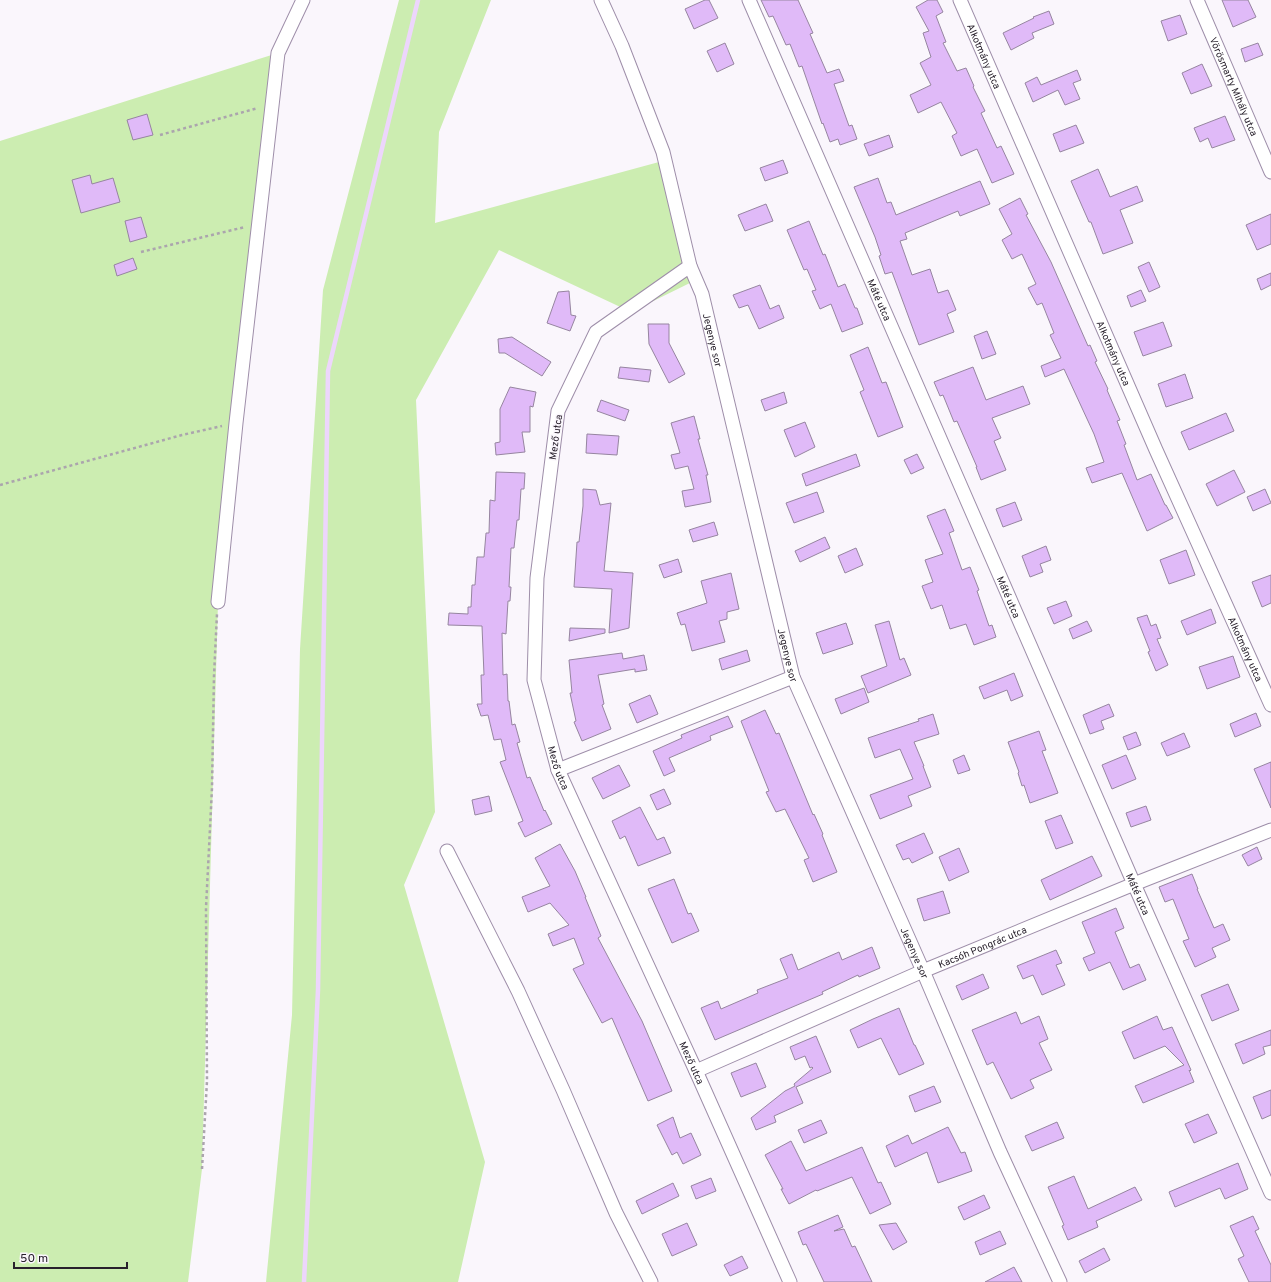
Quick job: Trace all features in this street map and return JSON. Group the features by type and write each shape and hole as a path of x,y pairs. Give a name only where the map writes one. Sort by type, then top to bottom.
{"street":[{"path":"218,602 236,422 278,53 303,0"},
{"name":"Jegenye sor","path":"601,0 622,46 663,152 690,266 702,294 793,677 923,971 1000,1152 1060,1282"},
{"name":"Máté utca","path":"749,0 1134,884 1271,1193"},
{"name":"Alkotmány utca","path":"960,0 1156,450 1271,705"},
{"name":"Vörösmarty Mihály utca","path":"1197,0 1271,172"},
{"name":"Mező utca","path":"690,266 596,332 558,410 537,578 534,680 558,770 696,1071 790,1282"},
{"path":"558,770 793,677"},
{"name":"Kacsóh Pongrác utca","path":"696,1071 923,971 1134,884 1271,830"},
{"path":"447,851 518,991 616,1213 651,1282"}],"path":[{"path":"160,135 272,104"},
{"path":"141,252 259,224"},
{"path":"0,485 182,435 236,422"},
{"path":"202,1169 207,1081 206,908 212,788 214,676 218,602"}],"green space":[{"path":"399,0 491,0 439,132 435,223 659,162 698,279 631,312 499,250 416,400 435,812 404,885 485,1162 458,1282 266,1282 292,1015 300,649 323,290"},
{"path":"278,53 218,602 202,1169 188,1282 0,1282 0,141"}],"building":[{"path":"705,0 709,0 718,18 694,29 685,9"},
{"path":"761,0 798,0 813,33 810,34 827,73 839,69 844,81 834,84 849,126 852,125 857,139 840,145 838,139 830,142 823,123 822,124 802,66 799,67 790,44 786,45 773,16 769,17"},
{"path":"928,0 937,0 943,12 936,16 946,42 943,43 957,71 966,68 974,86 973,87 985,111 981,113 997,148 1001,146 1014,174 992,183 977,149 961,156 952,136 957,133 941,102 918,113 910,95 931,85 920,63 931,57 923,33 929,31 916,7"},
{"path":"1222,0 1248,0 1256,17 1233,27"},
{"path":"1049,11 1054,24 1032,33 1034,38 1011,50 1003,33 1034,18 1033,17"},
{"path":"1180,15 1187,34 1168,41 1161,21"},
{"path":"725,43 734,64 717,72 707,51"},
{"path":"1258,43 1263,55 1245,62 1241,49"},
{"path":"1202,64 1212,86 1191,94 1182,73"},
{"path":"1077,70 1081,80 1073,83 1080,99 1065,105 1058,90 1033,102 1025,83 1037,77 1041,85"},
{"path":"147,114 153,135 133,140 127,120"},
{"path":"1225,116 1235,140 1212,148 1208,138 1200,142 1194,128"},
{"path":"1076,125 1084,143 1060,152 1053,134"},
{"path":"889,135 893,147 869,156 864,144"},
{"path":"783,160 788,173 765,181 760,168"},
{"path":"1098,169 1110,197 1137,186 1143,201 1120,210 1133,243 1103,254 1091,222 1089,222 1071,181"},
{"path":"90,175 92,184 113,178 120,202 81,213 72,180"},
{"path":"878,178 887,203 891,202 896,215 980,181 990,204 960,216 958,211 905,233 907,239 900,241 912,275 930,269 938,293 948,290 956,310 947,314 954,332 919,345 892,272 885,274 875,237 854,187"},
{"path":"1020,198 1028,214 1026,215 1051,262 1088,346 1090,345 1097,361 1095,362 1108,389 1107,390 1120,420 1117,421 1137,480 1151,474 1165,505 1173,518 1147,531 1122,473 1092,483 1086,468 1104,462 1094,434 1064,369 1045,377 1041,366 1061,358 1050,335 1054,333 1042,303 1037,305 1028,288 1036,284 1022,254 1012,259 1002,240 1012,234 999,209"},
{"path":"766,204 773,221 745,231 738,215"},
{"path":"1271,214 1271,244 1257,250 1246,225"},
{"path":"141,217 147,237 130,242 125,221"},
{"path":"809,221 823,255 825,254 838,287 845,284 863,324 842,332 831,304 820,309 812,291 816,290 807,269 804,270 787,230"},
{"path":"133,258 137,269 117,276 114,265"},
{"path":"1149,262 1160,287 1149,292 1138,267"},
{"path":"1271,273 1271,285 1261,290 1257,279"},
{"path":"760,285 770,309 779,305 784,318 759,329 748,305 739,308 733,295"},
{"path":"1141,290 1146,301 1131,307 1127,296"},
{"path":"569,291 571,315 576,316 570,331 547,323 558,292"},
{"path":"1163,322 1172,346 1143,356 1134,332"},
{"path":"648,324 669,324 669,343 685,374 669,383 649,344"},
{"path":"987,331 996,354 982,359 974,336"},
{"path":"512,337 551,362 542,376 505,353 499,353 498,339"},
{"path":"868,347 882,383 886,382 903,427 878,437 860,392 864,390 850,355"},
{"path":"620,367 651,370 649,382 618,378"},
{"path":"973,367 986,400 1023,386 1030,404 992,418 1001,438 994,441 1006,470 981,480 957,421 954,422 943,395 940,396 934,382"},
{"path":"1185,374 1193,398 1166,407 1158,384"},
{"path":"510,387 536,392 533,407 530,406 530,432 522,432 525,452 496,455 495,443 500,442 500,409"},
{"path":"784,392 787,403 765,411 761,400"},
{"path":"601,400 629,410 625,421 597,411"},
{"path":"1226,413 1234,431 1189,450 1181,432"},
{"path":"694,416 700,439 698,439 708,475 706,475 711,502 685,507 682,491 694,489 688,466 675,469 671,455 680,453 671,423"},
{"path":"805,422 815,447 795,457 784,430"},
{"path":"587,434 619,436 617,455 586,453"},
{"path":"856,454 860,466 806,486 802,474"},
{"path":"917,454 924,468 911,474 904,460"},
{"path":"1234,470 1245,492 1217,506 1206,484"},
{"path":"496,472 525,473 524,489 521,489 519,520 517,520 514,548 511,548 509,587 511,587 510,601 508,601 506,634 502,633 503,675 507,674 508,701 512,725 515,724 520,742 517,743 527,778 530,777 544,811 545,810 552,824 525,837 518,823 523,821 500,762 506,760 501,739 494,740 488,715 481,716 477,704 482,704 481,675 484,675 482,626 448,625 449,613 468,614 468,607 471,607 472,585 475,585 477,557 484,557 486,533 489,533 490,500 495,501"},
{"path":"583,489 596,490 600,505 611,503 604,571 633,573 629,628 609,633 612,589 574,587 577,542 579,542 583,506"},
{"path":"1265,489 1271,503 1253,511 1247,497"},
{"path":"817,492 824,512 794,523 786,503"},
{"path":"1015,502 1022,520 1003,527 996,509"},
{"path":"945,509 954,531 949,533 962,570 970,567 979,590 977,591 989,626 992,625 996,637 974,645 966,624 950,629 942,605 931,609 922,586 933,582 925,560 943,554 927,516"},
{"path":"714,522 718,535 693,542 689,530"},
{"path":"825,537 830,548 800,562 795,551"},
{"path":"1046,546 1051,560 1040,564 1043,572 1030,577 1022,556"},
{"path":"856,548 863,565 845,573 838,556"},
{"path":"1186,550 1195,575 1169,584 1160,560"},
{"path":"678,559 682,572 664,578 659,565"},
{"path":"731,573 739,609 727,612 727,619 719,621 725,642 692,651 685,624 681,625 677,613 707,603 701,581"},
{"path":"1271,575 1271,603 1262,607 1252,582"},
{"path":"1066,601 1072,616 1054,624 1047,608"},
{"path":"1211,609 1216,623 1187,635 1181,621"},
{"path":"1147,615 1151,626 1156,624 1161,638 1157,639 1168,665 1156,671 1137,618"},
{"path":"889,621 900,660 904,658 911,675 868,693 861,676 887,666 875,625"},
{"path":"1087,621 1092,631 1073,639 1069,629"},
{"path":"846,623 853,644 823,654 816,633"},
{"path":"570,628 605,629 605,633 569,641"},
{"path":"747,650 750,661 722,670 719,659"},
{"path":"622,653 623,659 644,655 647,670 635,672 635,669 598,675 604,704 602,705 611,729 582,741 574,722 576,721 570,693 572,693 569,660"},
{"path":"1233,656 1240,677 1207,689 1199,667"},
{"path":"1014,673 1023,696 1011,701 1007,690 984,699 979,687"},
{"path":"864,688 869,702 841,714 835,699"},
{"path":"650,695 658,714 637,723 629,704"},
{"path":"1109,704 1114,716 1101,721 1104,729 1090,734 1083,715"},
{"path":"765,710 776,734 779,733 813,815 814,814 823,834 822,835 837,872 813,882 804,860 809,858 785,809 776,812 766,792 769,791 741,721"},
{"path":"1256,713 1261,726 1235,737 1230,724"},
{"path":"933,714 939,734 914,742 931,787 908,796 912,806 880,819 870,795 913,779 900,749 875,758 868,738 919,721 918,719"},
{"path":"728,716 733,727 710,736 711,740 669,758 675,771 664,776 653,751 682,738 681,735"},
{"path":"1039,731 1046,750 1042,751 1058,793 1030,803 1024,785 1022,786 1019,772 1008,742"},
{"path":"1136,732 1141,745 1128,750 1123,737"},
{"path":"1184,733 1190,747 1167,756 1161,743"},
{"path":"964,755 970,770 958,774 953,760"},
{"path":"1126,755 1136,779 1112,789 1102,765"},
{"path":"1271,762 1271,808 1254,769"},
{"path":"619,765 630,786 603,799 592,778"},
{"path":"664,789 671,804 657,810 650,795"},
{"path":"489,796 492,811 475,815 472,800"},
{"path":"1146,806 1151,820 1131,827 1126,813"},
{"path":"640,807 657,840 664,837 671,853 638,866 625,836 620,839 612,821"},
{"path":"1061,815 1073,843 1056,849 1045,821"},
{"path":"924,833 933,853 912,863 909,858 903,860 896,845"},
{"path":"560,844 575,871 586,897 601,936 598,938 642,1021 672,1091 648,1101 612,1018 602,1023 573,969 584,964 574,938 553,946 548,934 569,925 550,903 528,912 522,897 550,886 535,858"},
{"path":"1257,847 1262,859 1248,866 1242,855"},
{"path":"959,848 969,872 949,881 939,857"},
{"path":"1092,856 1102,876 1050,900 1041,880"},
{"path":"1192,874 1214,928 1223,924 1230,940 1212,948 1216,957 1195,967 1183,941 1189,939 1173,899 1165,902 1159,887"},
{"path":"674,879 688,914 691,913 699,931 672,943 648,889"},
{"path":"943,891 950,913 924,921 917,899"},
{"path":"1116,908 1124,928 1115,932 1130,968 1139,964 1146,980 1123,990 1110,962 1089,971 1083,958 1095,953 1082,922"},
{"path":"872,947 880,968 859,977 858,975 822,992 823,994 715,1040 701,1008 718,1001 721,1009 758,993 757,990 788,978 780,959 792,954 798,970 839,952 842,960"},
{"path":"1056,950 1062,963 1056,965 1065,985 1042,995 1033,975 1023,979 1017,966"},
{"path":"983,974 989,988 962,1000 956,986"},
{"path":"1228,984 1239,1010 1212,1021 1201,995"},
{"path":"899,1008 914,1045 924,1064 899,1075 881,1038 858,1048 850,1030"},
{"path":"1016,1012 1021,1024 1039,1016 1048,1039 1039,1043 1052,1070 1030,1080 1034,1088 1011,1099 993,1062 987,1065 972,1030"},
{"path":"1157,1016 1163,1030 1172,1027 1191,1070 1189,1070 1194,1082 1143,1103 1135,1086 1184,1065 1165,1046 1134,1059 1122,1032"},
{"path":"1271,1030 1271,1045 1263,1047 1265,1054 1243,1064 1235,1044"},
{"path":"816,1036 831,1072 796,1087 803,1103 774,1116 776,1122 756,1130 751,1118 785,1091 795,1086 794,1084 813,1068 810,1068 805,1056 795,1060 790,1047"},
{"path":"756,1063 766,1087 741,1097 731,1073"},
{"path":"934,1086 941,1102 915,1112 909,1096"},
{"path":"1271,1090 1271,1115 1262,1119 1253,1097"},
{"path":"1208,1114 1217,1133 1194,1143 1185,1124"},
{"path":"673,1117 680,1138 691,1133 701,1155 683,1164 677,1152 672,1155 657,1125"},
{"path":"821,1120 827,1133 804,1143 798,1130"},
{"path":"1057,1122 1064,1138 1032,1151 1025,1136"},
{"path":"948,1127 961,1153 965,1152 972,1171 938,1183 927,1152 895,1167 886,1146 908,1135 912,1144"},
{"path":"791,1141 806,1171 862,1147 878,1183 881,1182 891,1204 870,1214 852,1177 817,1191 816,1190 789,1204 781,1189 783,1189 765,1155"},
{"path":"1238,1163 1248,1189 1225,1199 1220,1188 1175,1207 1169,1192"},
{"path":"1074,1176 1088,1209 1135,1187 1142,1200 1096,1221 1098,1227 1068,1240 1062,1226 1064,1225 1048,1187"},
{"path":"711,1178 716,1191 696,1199 691,1186"},
{"path":"673,1183 679,1196 642,1214 636,1201"},
{"path":"984,1195 990,1208 964,1220 958,1207"},
{"path":"838,1215 843,1227 834,1231 844,1229 852,1247 855,1246 872,1282 824,1282 806,1244 803,1245 798,1232"},
{"path":"1253,1216 1259,1229 1255,1231 1271,1265 1271,1282 1249,1282 1238,1259 1244,1256 1230,1226"},
{"path":"687,1223 697,1245 672,1256 662,1234"},
{"path":"896,1223 907,1242 893,1250 879,1225"},
{"path":"1000,1231 1006,1244 980,1255 975,1242"},
{"path":"1104,1248 1110,1260 1085,1273 1079,1261"},
{"path":"742,1256 748,1268 730,1276 724,1265"},
{"path":"1014,1267 1022,1282 985,1282"}],"waterway":[{"path":"304,1282 318,990 328,371 418,0"}]}
